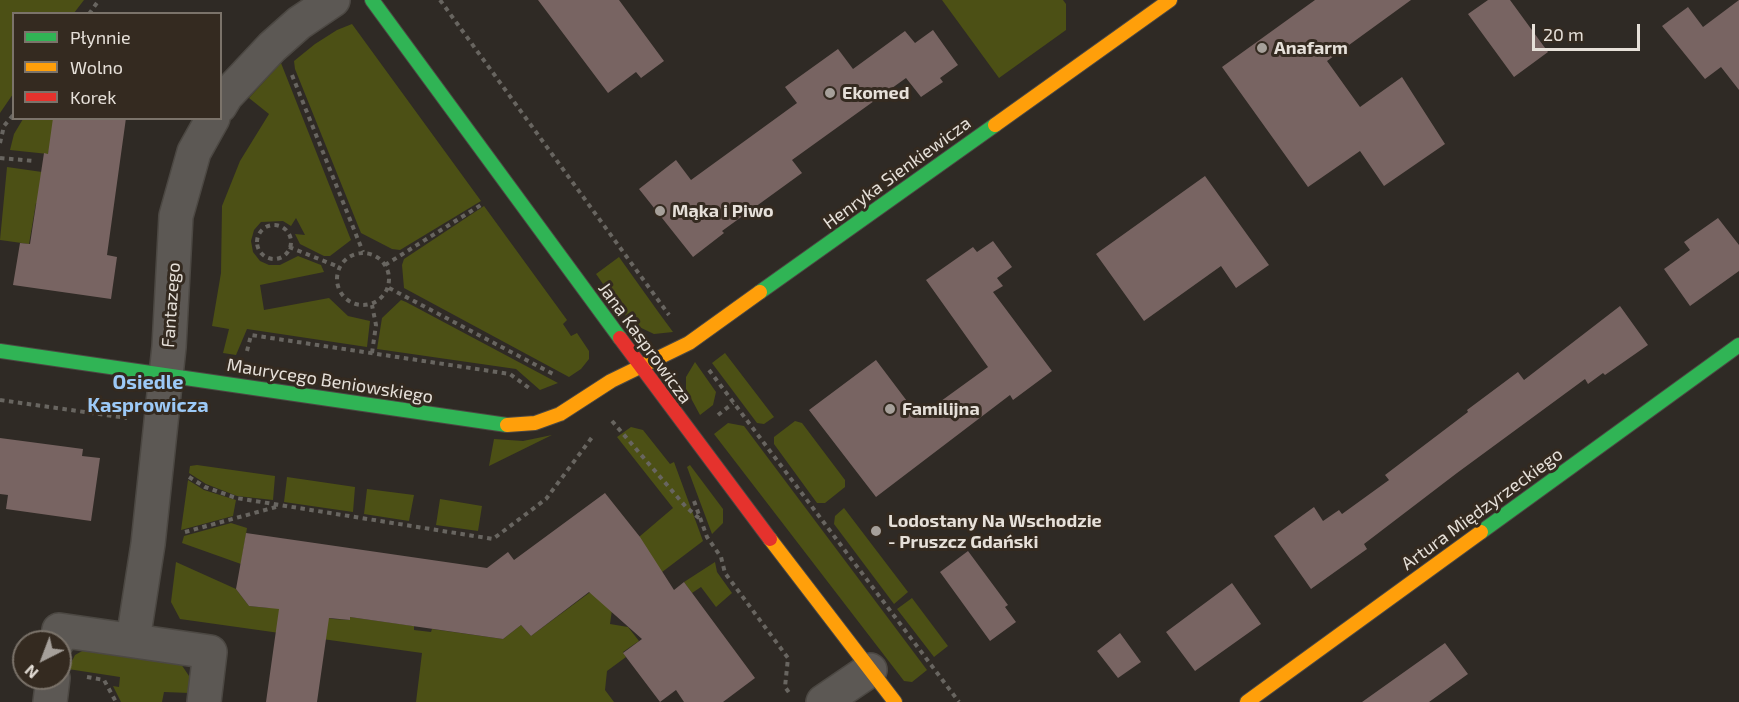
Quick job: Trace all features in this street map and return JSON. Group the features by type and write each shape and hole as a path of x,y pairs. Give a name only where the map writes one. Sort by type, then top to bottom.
{"street":[{"path":"222,103 272,48 299,23 333,0"},
{"name":"Jana Kasprowicza","path":"372,0 641,368 895,702"},
{"name":"Henryka Sienkiewicza","path":"641,368 689,343 1154,5"},
{"name":"Fantazego","path":"133,640 148,544 166,374 176,216 194,152 212,120"},
{"name":"Artura Międzyrzeckiego","path":"1247,702 1739,345"},
{"name":"Maurycego Beniowskiego","path":"0,351 504,425 535,423 560,414 611,381 641,368"},
{"path":"72,632 210,652 204,702"},
{"path":"823,702 870,670"}],"path":[{"path":"440,0 675,324"},
{"path":"291,74 363,252"},
{"path":"0,143 2,124"},
{"path":"0,158 34,162"},
{"path":"385,265 488,201"},
{"path":"269,225 283,227 290,235 289,248 286,254 277,258 267,257 260,252 257,243 259,234 269,225"},
{"path":"289,248 339,267"},
{"path":"363,252 374,255 385,265 389,274 388,288 382,298 372,305 360,306 349,303 340,294 336,283 339,267 352,255 363,252"},
{"path":"388,288 564,380"},
{"path":"372,305 375,325 372,353"},
{"path":"245,356 251,335 510,374 532,390"},
{"path":"703,362 959,702"},
{"path":"0,399 160,423"},
{"path":"611,422 686,507 701,520"},
{"path":"180,471 205,487 236,498 493,539 546,499 595,433"},
{"path":"693,498 707,537 721,557 725,573 788,658 785,687"},
{"path":"179,534 277,506"},
{"path":"85,676 104,680 116,702"}],"green space":[{"path":"0,0 84,0 75,12 12,12 12,95 0,113"},
{"path":"942,0 1063,0 1066,4 1066,30 999,78"},
{"path":"352,24 481,201 400,250 392,249 361,233 295,69 294,61 315,44 337,30"},
{"path":"281,63 351,240 330,256 324,256 300,244 295,234 305,235 296,218 291,226 283,221 261,222 254,230 251,241 253,252 260,261 269,265 280,265 298,256 321,265 324,272 260,285 264,310 329,298 348,316 370,321 367,347 247,329 236,355 223,353 229,329 212,326 221,273 222,206 240,161 269,114 249,98"},
{"path":"22,120 58,120 48,154 10,150 14,134"},
{"path":"7,167 49,173 44,204 36,203 29,244 0,240"},
{"path":"484,206 567,320 563,324 571,336 577,333 589,351 589,359 581,369 569,377 404,288 402,265 404,259"},
{"path":"619,257 673,332 654,334 635,325 627,318 596,274"},
{"path":"401,300 558,383 540,390 516,369 377,349 382,318"},
{"path":"725,353 774,417 764,424 757,423 712,363"},
{"path":"695,362 716,392 713,405 700,415 686,389 686,377"},
{"path":"795,421 802,423 845,480 845,487 825,503 817,503 774,444 774,437"},
{"path":"728,423 744,426 927,670 912,682 904,681 714,434"},
{"path":"631,427 643,430 670,464 674,462 703,541 612,610 610,624 628,627 639,641 623,652 626,657 607,671 605,690 614,702 416,702 422,653 180,619 171,602 176,562 236,589 249,606 269,608 270,605 333,619 350,620 350,617 414,626 414,630 431,632 432,629 503,639 521,625 531,636 647,550 639,537 673,508 617,437"},
{"path":"552,435 489,466 494,439 523,441"},
{"path":"197,465 275,476 273,500 237,496 206,484 189,473 190,466"},
{"path":"690,465 723,509 723,523 712,534 687,467"},
{"path":"287,477 355,487 353,512 284,502"},
{"path":"188,480 204,490 236,500 233,516 181,530"},
{"path":"367,489 414,495 409,521 364,514"},
{"path":"440,499 482,506 478,531 436,525"},
{"path":"844,508 908,592 894,604 834,524 835,516"},
{"path":"231,523 247,528 241,564 182,543 184,536"},
{"path":"715,562 717,572 732,593 716,607 701,587 692,593 684,582"},
{"path":"912,598 948,646 934,657 897,609"},
{"path":"84,650 181,664 191,679 190,693 164,692 162,702 121,702 113,686 119,687 120,677 72,670 75,655"}],"building":[{"path":"538,0 619,0 664,61 641,78 636,72 608,93"},
{"path":"1315,0 1411,0 1327,61 1360,107 1402,77 1445,144 1384,186 1360,151 1308,187 1222,67"},
{"path":"1488,0 1510,0 1548,52 1514,77 1468,14"},
{"path":"1739,0 1739,90 1721,67 1705,79 1662,26 1688,7 1703,27"},
{"path":"933,30 958,65 940,78 943,82 921,97 906,78 792,160 802,173 722,231 724,233 693,257 639,189 676,160 691,180 797,103 785,87 838,49 853,69 905,31 915,43"},
{"path":"53,120 126,120 107,255 117,257 111,299 13,285 20,243 30,244 44,153 48,154"},
{"path":"1205,176 1269,265 1236,288 1221,266 1144,321 1096,254"},
{"path":"1718,218 1739,245 1739,271 1690,306 1664,269 1690,250 1684,242"},
{"path":"993,241 1012,267 997,278 1003,286 993,292 1052,371 1013,400 1010,395 876,497 809,410 876,360 919,417 988,367 926,280 973,247 977,252"},
{"path":"1620,306 1648,345 1605,375 1603,373 1588,384 1585,379 1364,544 1367,549 1311,589 1274,536 1314,507 1323,521 1339,510 1342,514 1389,480 1385,475 1468,412 1467,410 1518,372 1524,380"},
{"path":"0,438 83,449 82,456 100,458 91,521 6,509 8,495 0,494"},
{"path":"605,493 640,537 674,590 684,582 755,678 723,702 684,702 676,690 660,702 623,653 642,639 589,592 531,636 521,625 503,639 350,617 350,620 329,618 317,702 266,702 279,609 249,606 236,589 246,533 487,568 508,552 514,560"},
{"path":"968,551 1008,605 1005,607 1016,622 990,641 940,572"},
{"path":"1232,583 1261,624 1195,671 1166,632"},
{"path":"1120,633 1141,662 1118,678 1097,651"},
{"path":"1445,643 1468,674 1429,702 1362,702"}],"traffic: fast":[{"path":"372,0 620,338"},
{"path":"760,292 995,125"},
{"path":"1481,532 1739,345"},
{"path":"0,351 507,425"}],"traffic: slow":[{"path":"995,125 1170,0"},
{"path":"507,425 535,423 560,414 611,381 689,343 760,292"},
{"path":"1247,702 1481,532"},
{"path":"770,539 895,702"}],"traffic: jam":[{"path":"620,338 770,539"}],"place":[{"name":"Anafarm","path":"1262,48"},
{"name":"Ekomed","path":"830,93"},
{"name":"Mąka i Piwo","path":"660,211"},
{"name":"Familijna","path":"890,409"},
{"name":"Lodostany Na Wschodzie - Pruszcz Gdański","path":"876,531"}],"district":[{"name":"Osiedle Kasprowicza","path":"148,394"}]}
